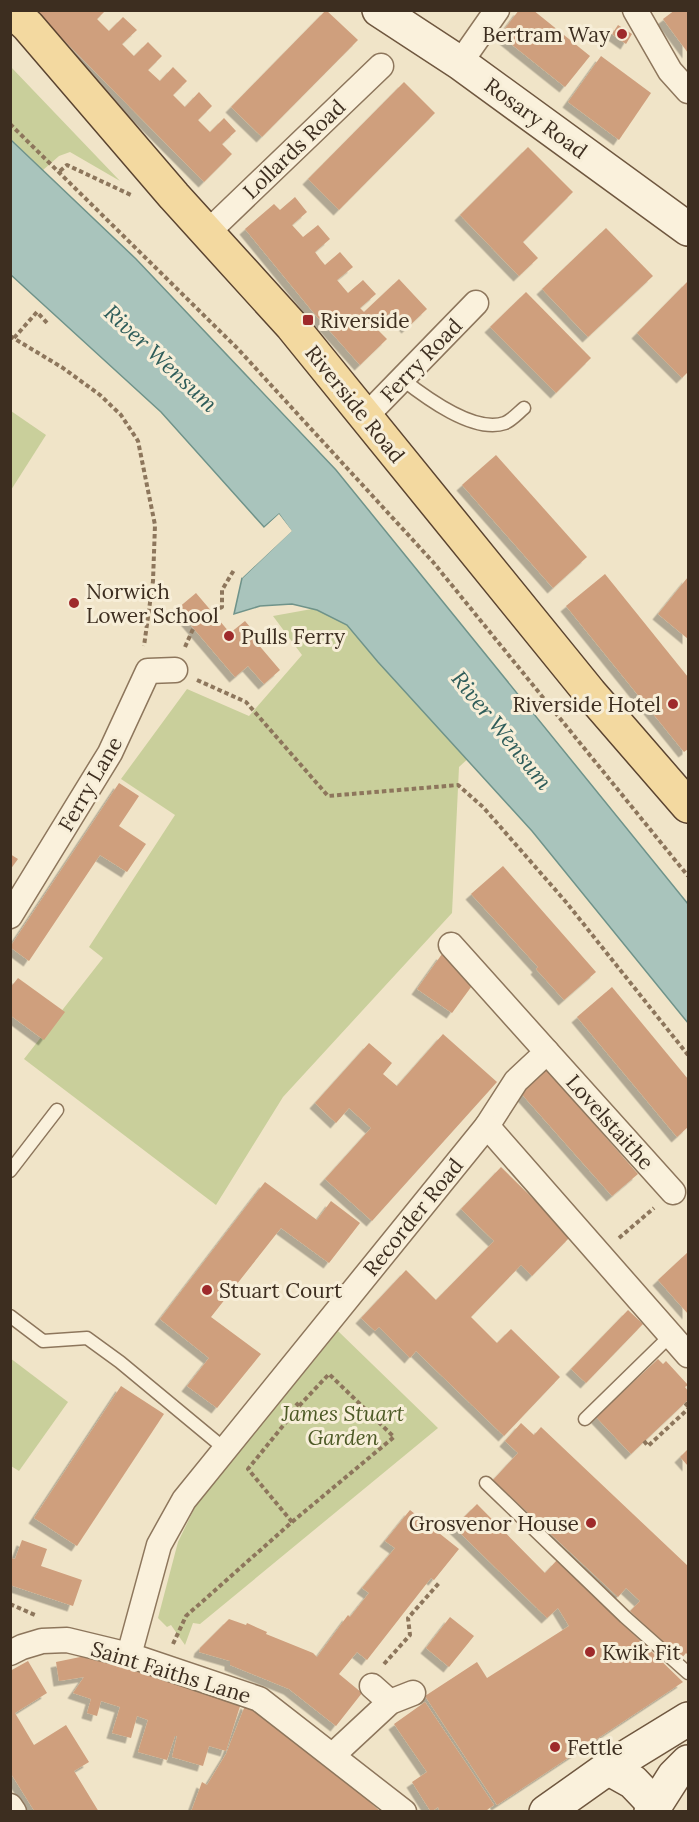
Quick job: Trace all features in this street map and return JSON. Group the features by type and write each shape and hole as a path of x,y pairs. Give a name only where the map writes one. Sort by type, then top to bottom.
{"main road":[{"name":"Riverside Road","path":"11,10 28,26 174,196 292,326 590,693 688,806"}],"street":[{"name":"Rosary Road","path":"379,10 460,63 688,229"},
{"path":"460,63 496,10"},
{"path":"635,10 670,71 688,91"},
{"name":"Lollards Road","path":"207,233 381,66"},
{"name":"Ferry Road","path":"366,416 476,303"},
{"path":"148,671 175,670"},
{"name":"Ferry Lane","path":"10,916 110,753 148,671"},
{"name":"Lovelstaithe","path":"451,945 673,1192"},
{"path":"547,1052 516,1081 487,1126 688,1355"},
{"name":"Recorder Road","path":"129,1655 159,1545 183,1500 487,1126"},
{"name":"Saint Faiths Lane","path":"10,1653 42,1641 67,1640 129,1655 259,1699 404,1812"},
{"path":"377,1676 390,1702"},
{"path":"333,1755 390,1702 414,1693"},
{"path":"546,1812 608,1768 688,1719"},
{"path":"653,1808 675,1776 688,1762"},
{"path":"608,1768 633,1782 648,1796 653,1808"},
{"path":"10,1806 14,1812"}],"lane":[{"path":"402,379 433,402 466,418 485,424 503,424 524,408"},
{"path":"10,1171 57,1110"},
{"path":"10,1316 43,1341 87,1338 120,1362 225,1449"},
{"path":"585,1419 671,1335"},
{"path":"486,1483 625,1617 688,1673"}],"path":[{"path":"10,124 238,349 433,562 688,876"},
{"path":"60,171 67,165 159,208 174,196"},
{"path":"48,324 37,312 12,337 63,368 100,395 121,416 138,441 155,525 153,581 144,646 148,671"},
{"path":"213,612 222,607 222,590 234,570"},
{"path":"175,670 246,702 328,796 458,785 477,800 566,902 688,1055"},
{"path":"601,1255 673,1192"},
{"path":"162,1666 186,1616 292,1522 394,1437 329,1374 299,1406 248,1469 292,1522"},
{"path":"278,1385 299,1406"},
{"path":"644,1441 648,1446 688,1406"},
{"path":"377,1676 410,1635 408,1618 439,1583"}],"green space":[{"path":"10,66 120,181 70,152 59,156 43,170 11,139"},
{"path":"11,411 46,435 11,490"},
{"path":"334,605 488,740 459,767 452,913 283,1097 216,1205 24,1059 103,958 89,947 175,815 121,779 187,689 249,716 302,655 273,616"},
{"name":"James Stuart Garden","path":"338,1331 438,1428 200,1624 193,1623 185,1645 171,1625 167,1627 158,1618 178,1542 196,1505"},
{"path":"10,1358 68,1402 19,1471 11,1466"}],"water":[{"name":"River Wensum","path":"10,139 136,259 336,470 688,904 688,1023 532,831 347,625 317,610 292,604 260,606 234,614 242,578 291,531 279,514 264,527 161,412 11,275"}],"pier":[{"path":"279,514 292,531 242,578 240,576 288,531 278,518 263,529"}],"building":[{"path":"34,10 106,10 97,19 109,31 123,17 137,30 122,44 134,56 148,42 162,56 148,70 160,81 173,67 187,81 173,95 185,107 199,92 212,106 198,120 210,132 224,118 236,131 222,144 232,154 204,182"},
{"path":"326,10 358,40 262,137 231,107"},
{"path":"519,10 533,10 590,56 565,87 500,35"},
{"path":"675,10 688,10 688,53 663,19"},
{"name":"Bertram Way","path":"618,25 632,34 626,44 612,34"},
{"path":"601,56 651,93 619,140 568,102"},
{"path":"404,82 435,113 339,210 308,179"},
{"path":"528,147 573,192 523,242 538,258 519,276 460,215"},
{"path":"295,197 307,212 292,225 303,237 318,225 330,239 315,252 320,259 325,265 340,252 353,267 337,280 348,293 363,280 376,294 360,308 364,312 399,279 427,309 407,328 392,311 375,327 387,339 360,365 245,229 274,204 280,210"},
{"path":"606,228 653,276 588,337 542,289"},
{"path":"688,281 688,372 682,378 637,333"},
{"path":"526,292 591,358 556,393 490,327"},
{"path":"496,455 587,557 553,588 462,485"},
{"path":"605,574 688,677 688,749 684,752 566,606"},
{"path":"688,577 688,639 658,614"},
{"name":"Pulls Ferry","path":"196,593 230,633 245,621 261,640 257,643 280,670 264,684 248,666 235,677 177,609"},
{"path":"119,783 139,796 119,826 146,844 127,872 100,855 29,961 10,947"},
{"path":"10,854 18,859 10,870"},
{"path":"503,866 596,972 564,1000 536,969 538,967 471,894"},
{"path":"442,954 477,979 452,1013 417,989"},
{"path":"18,978 65,1012 44,1040 10,1015 10,988"},
{"path":"612,987 688,1079 688,1127 677,1137 577,1017"},
{"path":"443,1034 497,1082 372,1221 325,1179 371,1128 349,1108 336,1123 315,1103 369,1043 392,1063 383,1074 397,1086"},
{"path":"544,1067 638,1174 612,1196 518,1090"},
{"path":"501,1167 571,1236 532,1276 521,1265 471,1317 497,1343 511,1329 560,1377 504,1436 416,1351 410,1358 379,1327 375,1331 361,1318 406,1270 436,1300 494,1241 461,1209"},
{"name":"Stuart Court","path":"265,1182 317,1220 331,1201 360,1223 329,1263 281,1228 211,1317 261,1354 217,1408 187,1386 209,1358 160,1319"},
{"path":"688,1252 688,1314 658,1280"},
{"path":"628,1310 643,1324 586,1383 571,1369"},
{"path":"658,1359 663,1364 666,1361 688,1385 685,1387 688,1391 688,1400 631,1454 596,1417"},
{"path":"121,1386 164,1414 77,1546 34,1518"},
{"name":"Grosvenor House","path":"521,1423 534,1435 541,1427 688,1566 688,1655 686,1653 681,1659 630,1611 640,1601 626,1588 618,1597 493,1480 518,1453 505,1441"},
{"path":"688,1449 688,1466 680,1457"},
{"name":"Kwik Fit","path":"477,1504 545,1573 557,1560 683,1682 497,1805 425,1696 477,1662 487,1678 569,1626 558,1608 547,1618 454,1527"},
{"path":"410,1510 459,1549 434,1580 431,1578 367,1660 357,1652 339,1674 362,1693 336,1726 289,1689 230,1665 230,1661 199,1652 200,1648 229,1619 246,1625 247,1623 267,1632 266,1634 313,1653 317,1657 348,1615 350,1617 369,1593 362,1588 395,1548 385,1541"},
{"path":"22,1540 47,1549 41,1566 82,1580 73,1606 10,1585 10,1558 15,1559"},
{"path":"450,1617 474,1636 449,1667 426,1648"},
{"path":"85,1656 241,1703 226,1751 209,1746 203,1766 172,1757 177,1736 175,1736 167,1760 138,1752 148,1720 137,1716 131,1738 112,1733 120,1707 101,1701 97,1716 87,1713 91,1699 73,1693 84,1677 59,1681 56,1662"},
{"path":"28,1661 47,1693 15,1713 34,1745 66,1725 89,1762 74,1771 99,1812 35,1812 10,1772 10,1671"},
{"path":"425,1702 494,1805 484,1812 440,1812 438,1807 431,1812 412,1782 427,1772 394,1724"},
{"path":"246,1703 350,1784 381,1812 191,1812 202,1782 207,1785 226,1754"}],"place":[{"name":"Bertram Way","path":"622,34"},
{"name":"Riverside","path":"308,320"},
{"name":"Norwich Lower School","path":"74,603"},
{"name":"Pulls Ferry","path":"229,636"},
{"name":"Riverside Hotel","path":"673,704"},
{"name":"Stuart Court","path":"207,1290"},
{"name":"Grosvenor House","path":"591,1523"},
{"name":"Kwik Fit","path":"590,1652"},
{"name":"Fettle","path":"555,1747"}]}
